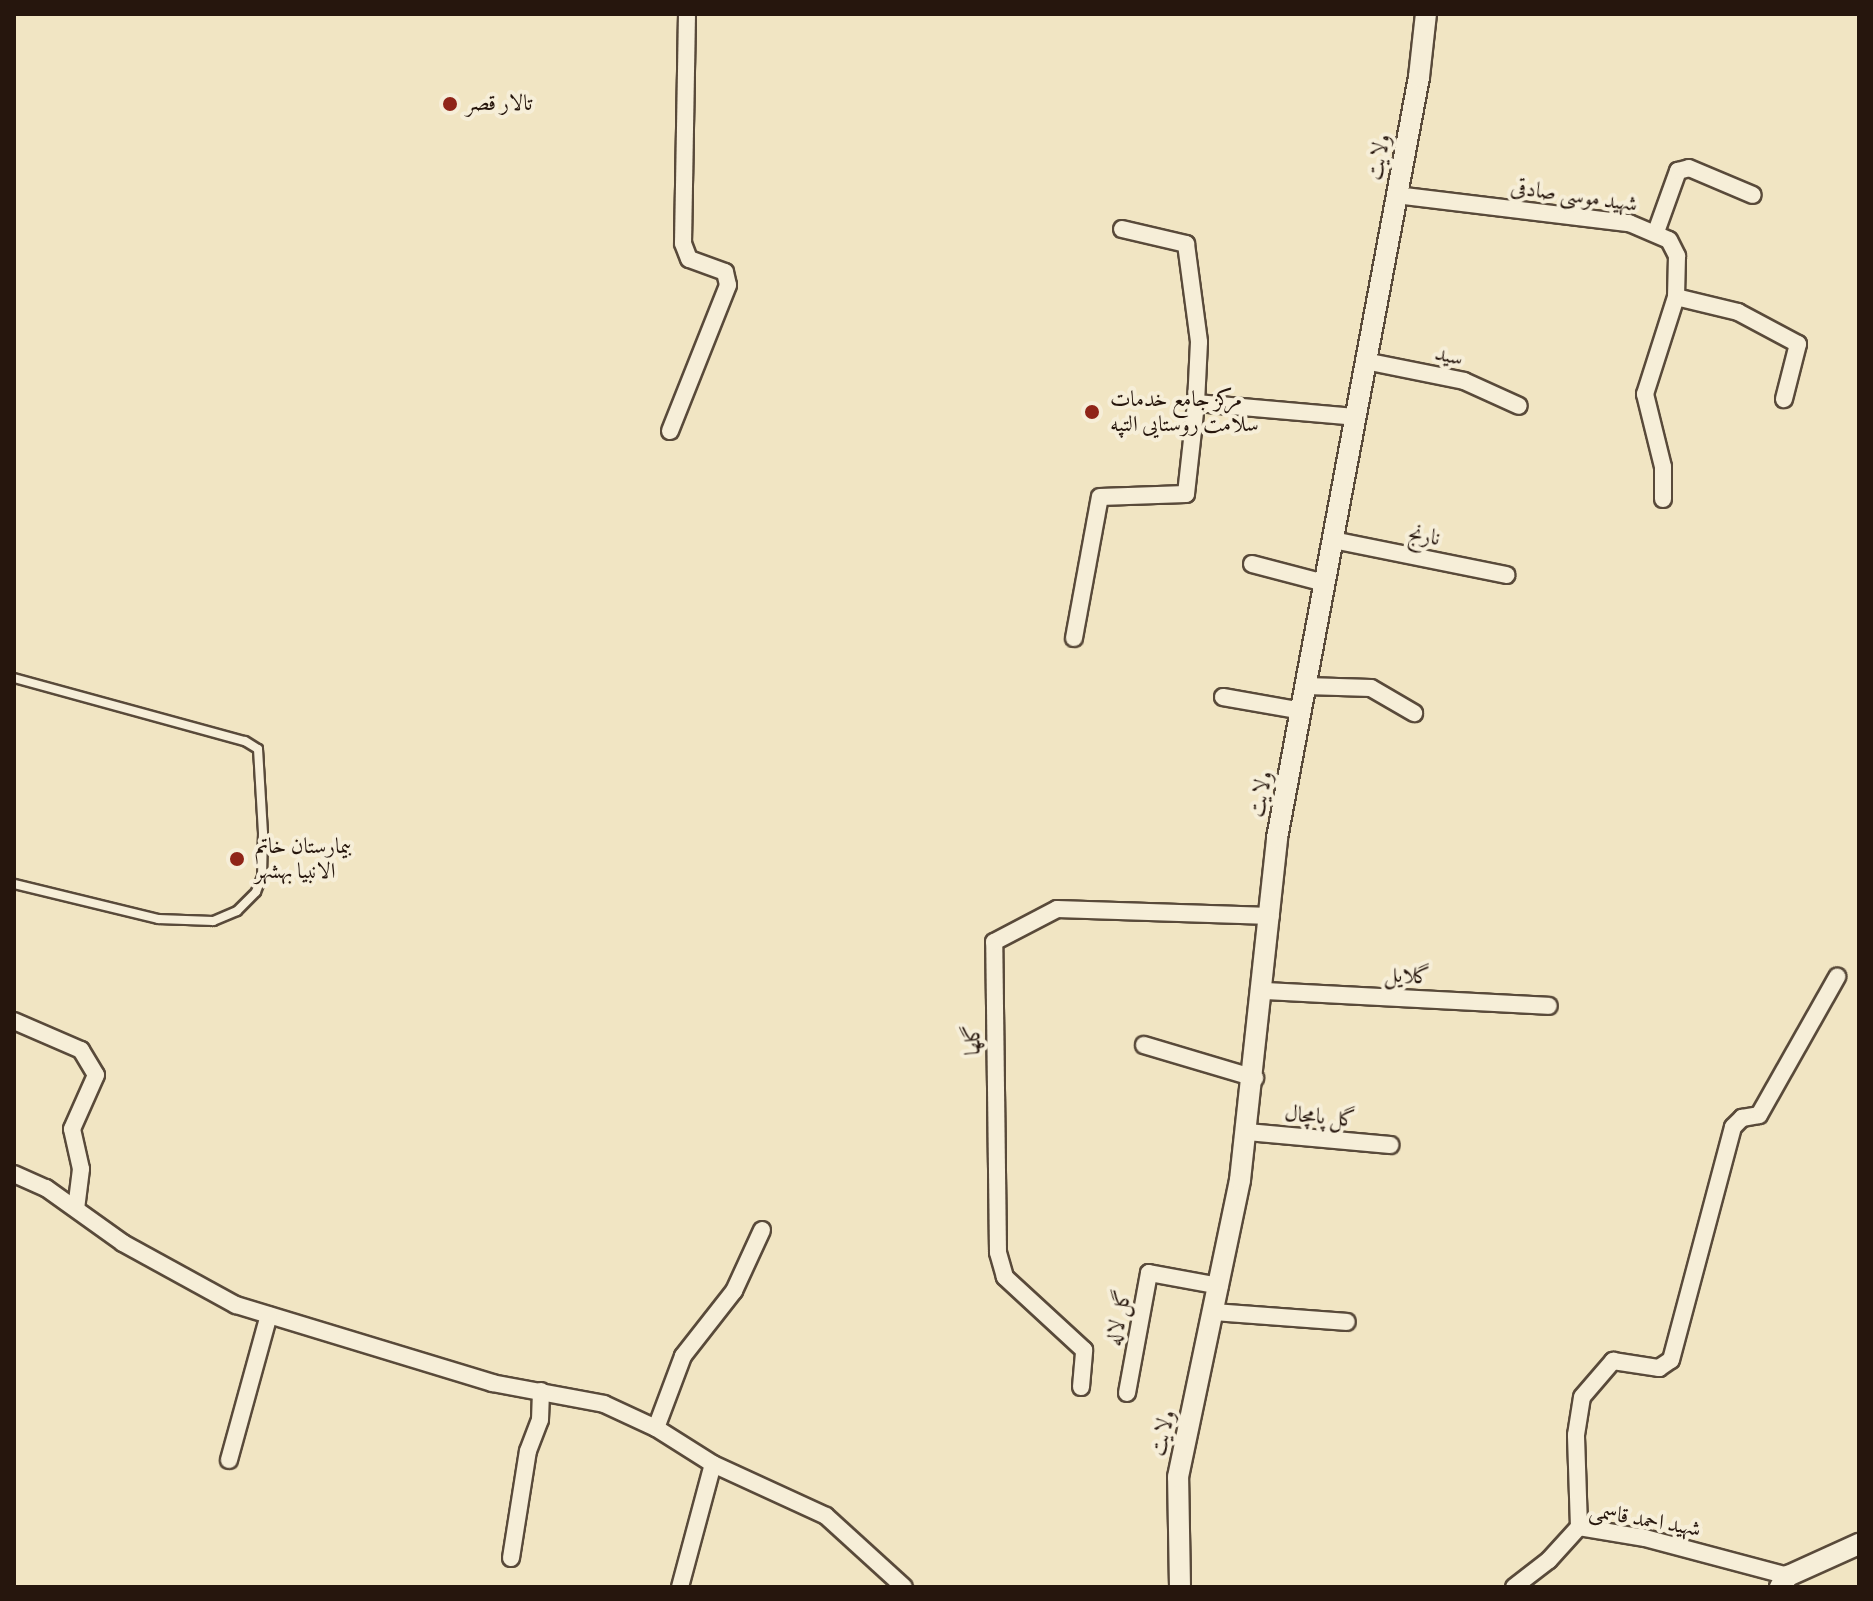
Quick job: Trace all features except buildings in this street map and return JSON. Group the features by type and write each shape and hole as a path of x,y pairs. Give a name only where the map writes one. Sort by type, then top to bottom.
{"street":[{"path":"670,431 728,285 725,272 689,259 683,243 687,14"},
{"name":"ولایت","path":"1180,1587 1178,1477 1215,1312 1247,1132 1264,991 1277,838 1396,195 1426,14"},
{"path":"1656,232 1678,171 1689,168 1753,195"},
{"name":"شهید موسی صادقی","path":"1396,195 1629,223 1669,240 1677,256 1676,297 1645,394 1663,467 1663,499"},
{"path":"1074,638 1100,497 1186,494 1199,342 1186,244 1122,229"},
{"path":"1676,297 1738,312 1798,344 1784,399"},
{"name":"سید","path":"1365,361 1464,381 1519,406"},
{"path":"1196,403 1355,417"},
{"name":"نارنج","path":"1333,540 1507,575"},
{"path":"1252,564 1325,583"},
{"path":"1306,686 1371,688 1414,713"},
{"path":"1223,697 1302,711"},
{"name":"گلها","path":"1081,1387 1084,1350 1005,1277 998,1252 994,942 1057,909 1271,916"},
{"path":"1579,1527 1576,1435 1582,1397 1613,1361 1659,1368 1671,1360 1733,1127 1742,1118 1759,1115 1837,977"},
{"name":"گلایل","path":"1264,991 1549,1006"},
{"path":"14,1021 81,1050 96,1075 72,1129 81,1169 76,1209"},
{"path":"1144,1045 1255,1078"},
{"name":"گل پامچال","path":"1247,1132 1390,1145"},
{"path":"14,1174 76,1209 123,1243 236,1305 492,1383 604,1404 656,1428 713,1464 826,1516 904,1587"},
{"path":"656,1428 683,1356 734,1291 762,1230"},
{"name":"گل لاله","path":"1127,1393 1149,1273 1220,1286"},
{"path":"1215,1312 1347,1322"},
{"path":"229,1460 269,1315"},
{"path":"511,1558 541,1391"},
{"path":"680,1587 713,1464"},
{"name":"شهید احمد قاسمی","path":"1514,1587 1549,1560 1579,1527 1659,1541 1784,1582"},
{"path":"1784,1582 1859,1544"}],"lane":[{"path":"14,678 245,741 258,749 263,833 262,877 256,892 237,911 213,921 158,919 14,884"}],"place":[{"name":"تالار قصر","path":"450,104"},
{"name":"مرکز جامع خدمات سلامت روستایی التپه","path":"1092,412"},
{"name":"بیمارستان خاتم الانبیا بهشهر","path":"237,859"}]}
